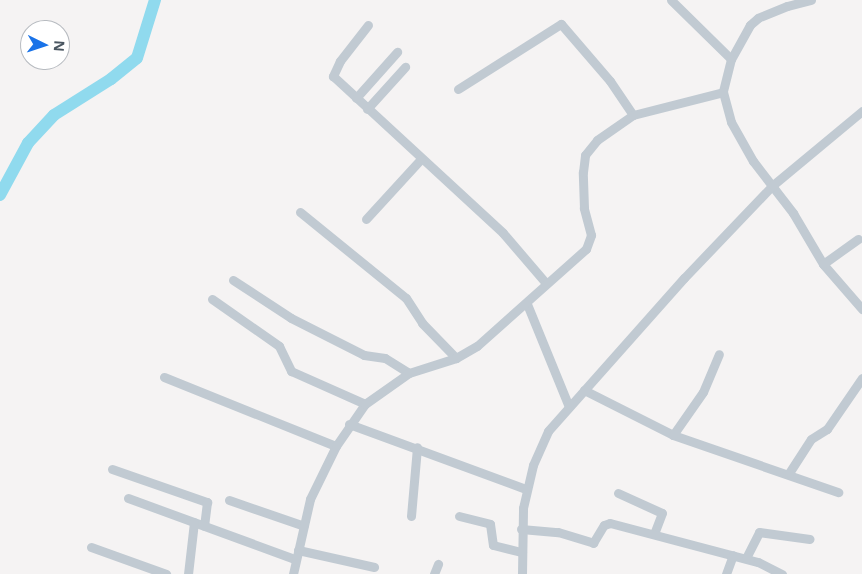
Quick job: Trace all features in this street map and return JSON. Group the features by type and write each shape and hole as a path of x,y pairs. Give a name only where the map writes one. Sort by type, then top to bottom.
{"street":[{"path":"671,0 731,59"},
{"path":"811,0 786,3 758,18 750,25 731,59 722,92 731,122 753,161 773,185 823,264 862,309"},
{"path":"458,89 561,24 610,81 633,115"},
{"path":"368,25 340,61 333,76 421,160 503,233 545,282"},
{"path":"356,98 397,52"},
{"path":"367,109 405,67"},
{"path":"293,574 310,499 336,446 365,404 409,373 456,358 494,333 526,304 545,282 581,256 591,235 584,208 585,155 597,140 633,115 722,92"},
{"path":"522,574 521,529 526,489 542,443 569,407 620,353 684,278 773,185 862,111"},
{"path":"366,219 421,160"},
{"path":"300,212 406,298 422,323 456,358"},
{"path":"823,264 858,239"},
{"path":"232,280 291,318 364,355 385,358 409,373"},
{"path":"212,299 279,346 291,371 365,404"},
{"path":"526,304 569,407"},
{"path":"673,435 703,392 719,354"},
{"path":"164,377 336,446"},
{"path":"789,473 811,439 826,429 862,378"},
{"path":"584,390 673,435 789,473 838,492"},
{"path":"350,424 417,447 526,489"},
{"path":"411,516 417,447"},
{"path":"112,469 207,502 204,526"},
{"path":"618,493 662,513 654,534"},
{"path":"128,498 204,526 296,555 374,568"},
{"path":"229,500 304,526"},
{"path":"460,516 490,524 493,545 522,552"},
{"path":"188,574 194,522"},
{"path":"521,529 558,532 594,543 607,523 746,558 782,574"},
{"path":"746,558 759,532 810,539"},
{"path":"91,547 166,574"},
{"path":"726,574 732,554"},
{"path":"434,574 438,564"}],"waterway":[{"path":"0,195 28,143 54,115 111,79 137,58 155,0"}]}
